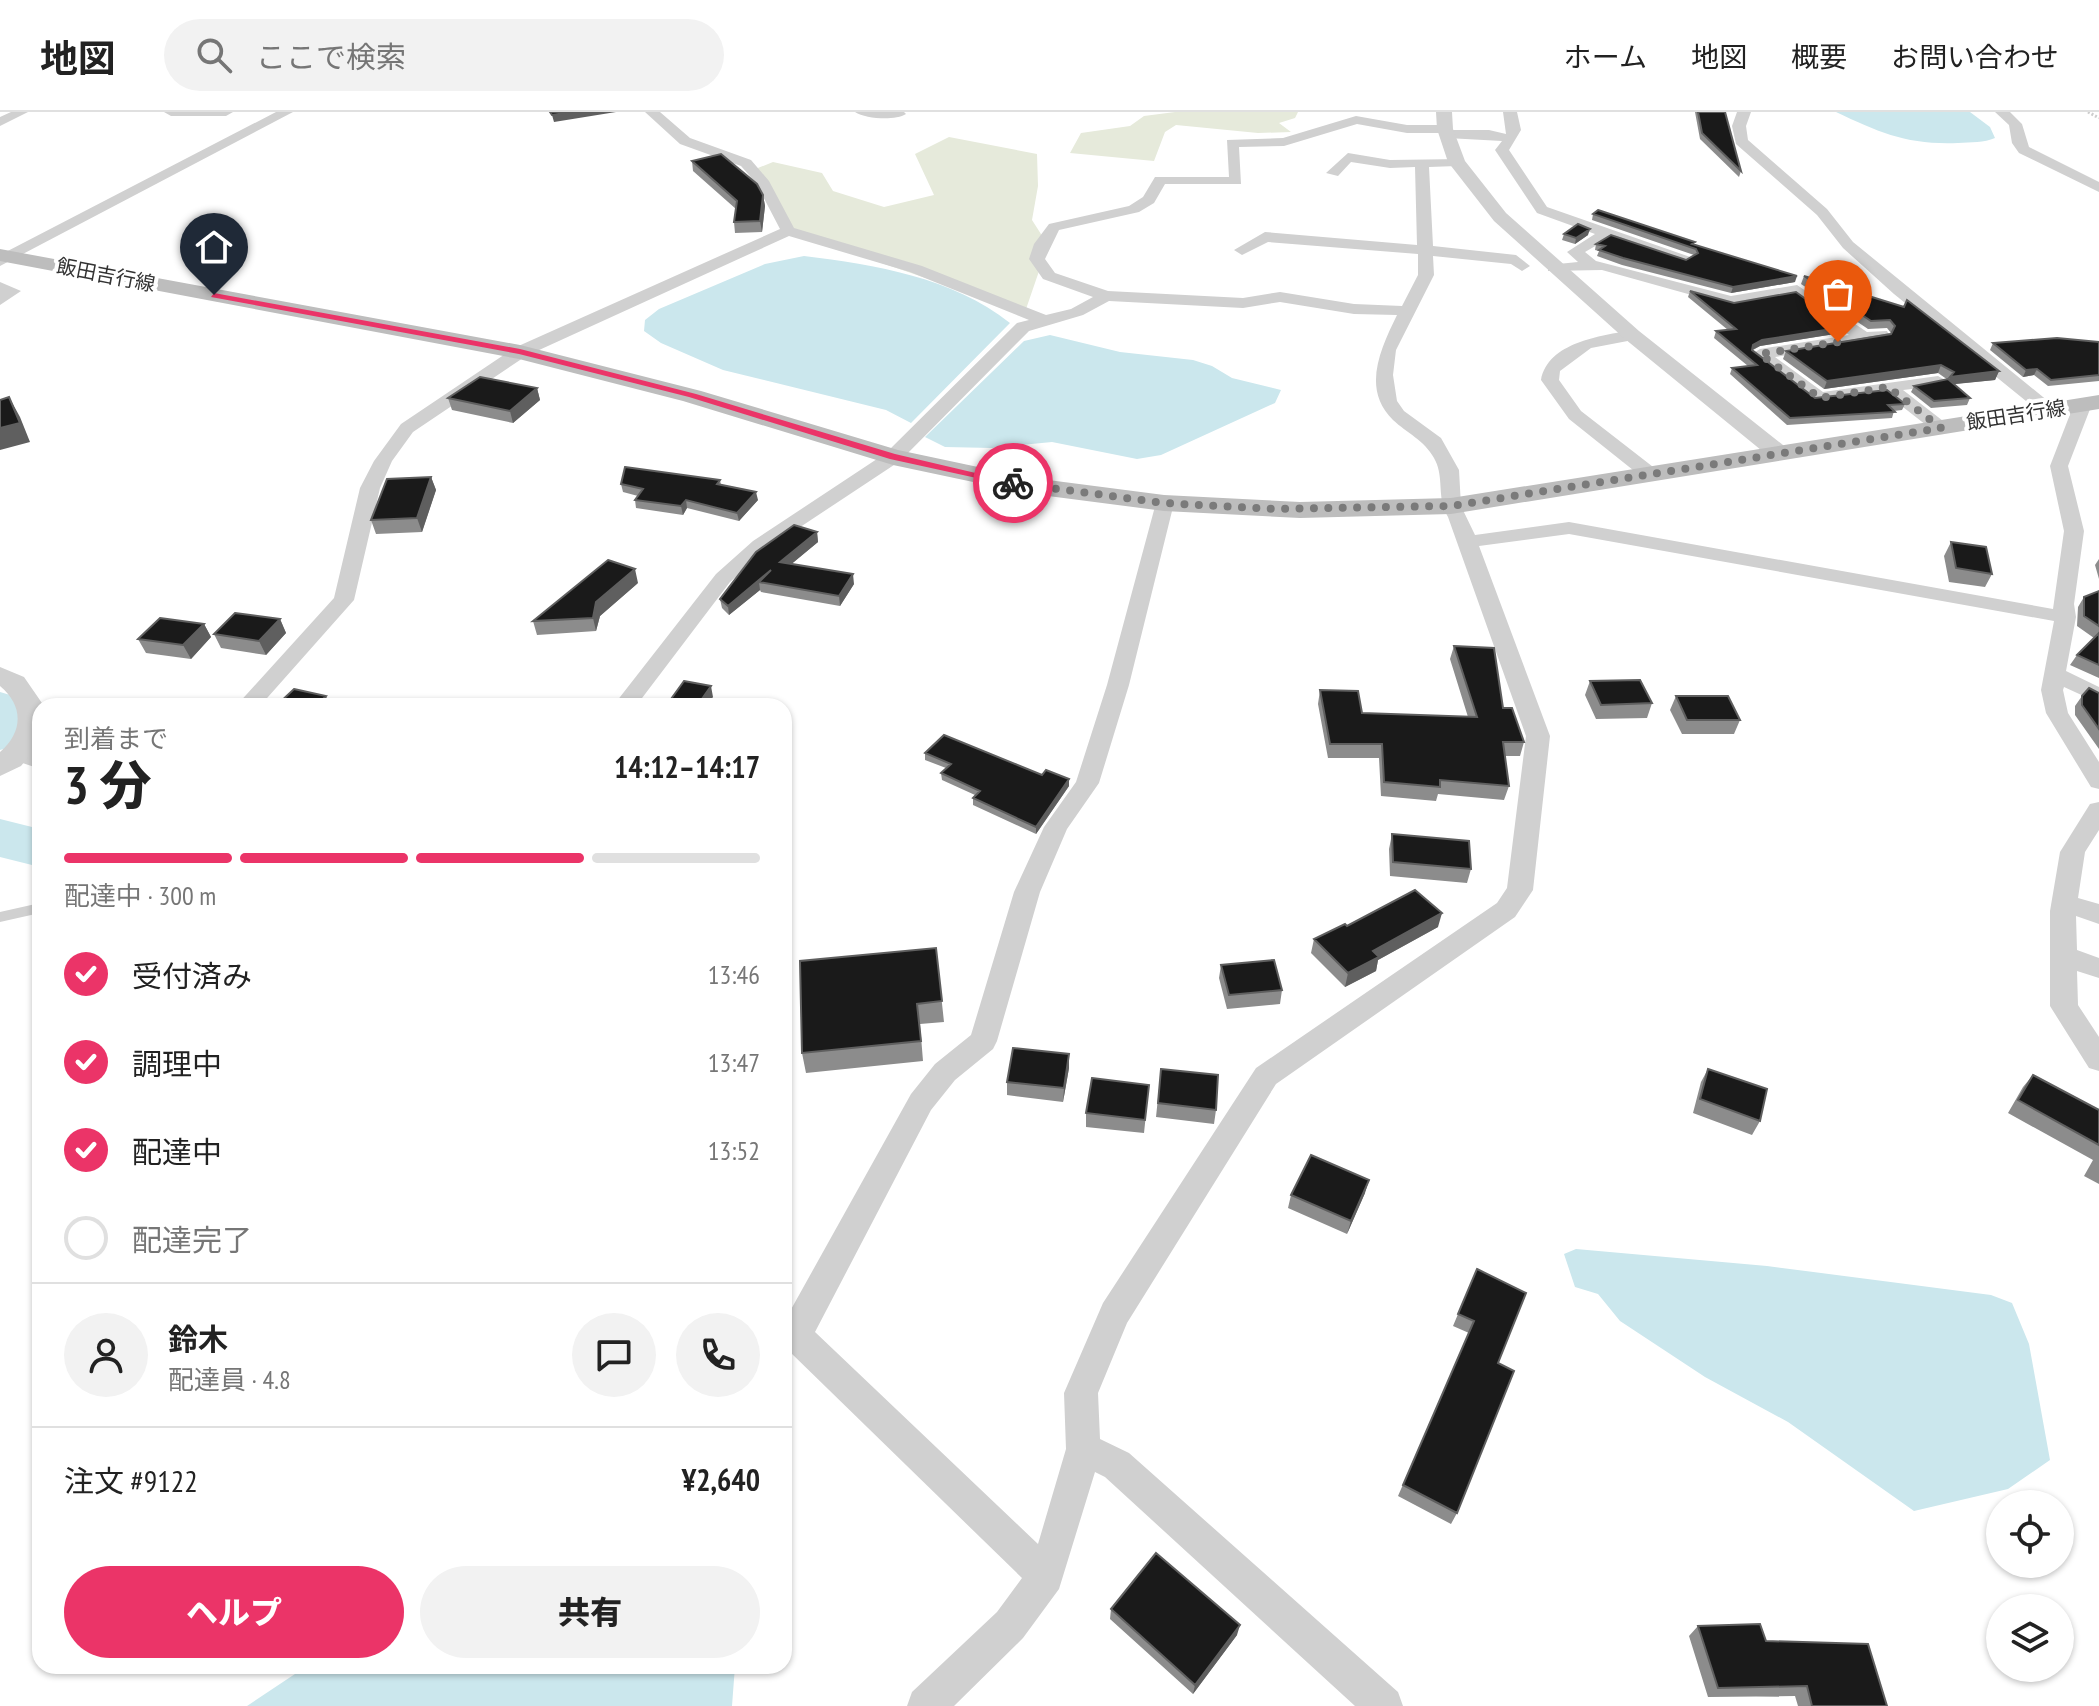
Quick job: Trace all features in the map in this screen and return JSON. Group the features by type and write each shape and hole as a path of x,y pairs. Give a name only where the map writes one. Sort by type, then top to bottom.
{"main road":[{"name":"飯田吉行線","path":"7,252 520,352 692,396 893,457 1025,485 1164,503 1300,510 1451,506 2091,403"}],"street":[{"path":"0,122 21,112"},
{"path":"171,112 226,112"},
{"path":"7,252 286,112"},
{"path":"652,112 685,141 746,163 762,181 788,231"},
{"path":"862,112 899,114"},
{"path":"1510,112 1514,130 1502,150 1506,162 1516,169 1542,210 1685,258"},
{"path":"1744,112 1739,126 1741,141 1822,212 1848,245 1900,291 2048,410"},
{"path":"2002,112 2015,124 2019,143 2024,150 2065,168 2099,188"},
{"path":"1232,143 1284,142 1356,120 1407,129 1445,125 1510,139"},
{"path":"1229,125 1236,181 1160,180 1149,200 1134,209 1054,227 1042,244 1037,259 1049,276 1106,296 1243,303 1280,297 1354,309 1410,311"},
{"path":"1445,125 1457,162 1500,217 1632,335 1780,454"},
{"path":"1333,173 1348,157 1390,164 1457,162"},
{"path":"926,1706 1010,1625 1046,1576 1083,1449 1081,1393 1115,1314 1266,1076 1506,910 1520,890 1538,736 1451,506 1450,470 1434,442 1398,415 1388,401 1384,375 1388,350 1426,275 1422,164"},
{"path":"1312,241 1320,221"},
{"path":"254,698 344,600 370,488 383,461 407,428 520,352 788,231 916,269 1048,322"},
{"path":"1592,265 1575,252 1607,233"},
{"path":"1242,250 1265,237 1492,256 1516,260 1522,266"},
{"path":"1554,268 1603,265 1731,301 1797,290 1873,337 1760,354 1820,398 1938,381"},
{"path":"1280,297 1295,282"},
{"path":"0,287 13,291 0,300"},
{"path":"630,698 723,578 760,545 893,457 1023,327 1077,312 1106,296"},
{"path":"1223,315 1243,303"},
{"path":"1632,335 1586,344 1552,369 1550,380 1575,415 1650,474"},
{"path":"1888,387 1941,428"},
{"path":"2091,403 2059,466 2074,531 2063,604 2065,617 2052,690 2057,713 2099,781"},
{"path":"792,1332 921,1102 945,1072 983,1041 1027,892 1056,827 1087,783 1118,685 1164,503"},
{"path":"1467,542 1569,528 2065,617"},
{"path":"2055,674 2099,696"},
{"path":"0,676 11,679 32,705"},
{"path":"20,760 32,731"},
{"path":"2099,810 2073,852 2064,903 2063,956 2064,1006 2099,1060"},
{"path":"2064,903 2099,914"},
{"path":"2063,956 2099,968"},
{"path":"792,1338 1046,1576"},
{"path":"1083,1449 1117,1465 1384,1706"}],"lane":[{"path":"0,917 32,910"}],"path":[{"path":"2088,112 2099,118"}],"shaded area":[{"path":"1175,112 1298,112 1295,118 1279,123 1291,132 1258,133 1176,125 1165,132 1154,161 1070,153 1081,133 1130,126 1144,116"},
{"path":"949,137 1037,154 1038,186 1032,220 1048,245 1025,312 788,231 753,170 773,162 822,173 833,191 884,207 934,195 915,154"}],"water":[{"path":"1836,112 1970,112 1990,127 1995,138 1958,143 1909,140 1881,132"},
{"path":"804,256 886,269 938,284 987,307 1010,323 911,423 886,410 723,370 661,343 644,331 645,320 659,309 765,264"},
{"path":"1050,335 1120,352 1193,360 1212,366 1232,378 1281,390 1275,403 1161,455 1137,459 1052,442 992,448 945,447 925,437 1024,341"},
{"path":"1576,1249 1767,1266 1991,1295 2012,1303 2029,1344 2050,1460 2008,1489 1986,1490 1986,1494 1914,1511 1788,1422 1705,1377 1620,1321 1598,1294 1575,1287 1564,1254"},
{"path":"295,1674 734,1674 732,1706 247,1706"}],"building":[{"path":"1698,112 1725,112 1741,171 1702,133"},
{"path":"721,154 757,184 763,195 760,221 734,222 737,201 692,161"},
{"path":"1598,210 1695,242 1692,244 1797,276 1733,287 1623,258 1599,250 1605,246 1596,244 1611,235 1686,260 1698,253 1696,249 1593,214"},
{"path":"1578,224 1590,229 1576,238 1564,234"},
{"path":"1804,276 1904,307 1907,300 1999,371 1950,377 1954,372 1941,365 1827,381 1786,351 1891,334 1895,326 1890,320 1871,321"},
{"path":"1690,291 1734,303 1796,292 1844,327 1762,340 1753,345 1752,350 1815,398 1887,390 1905,404 1888,405 1895,412 1790,418 1732,368 1757,365 1716,331 1736,329"},
{"path":"2057,338 2099,342 2099,375 2051,380 2037,369 2026,370 1993,343"},
{"path":"480,377 537,388 510,411 448,398"},
{"path":"1948,379 1970,398 1934,401 1914,386"},
{"path":"9,397 20,423 0,428 0,400"},
{"path":"625,467 720,480 717,484 756,492 737,513 686,500 681,506 635,500 643,489 621,484"},
{"path":"431,477 417,518 371,520 387,479"},
{"path":"794,525 817,532 780,562 853,574 839,596 759,582 771,570 728,606 720,599 756,552"},
{"path":"1951,542 1986,547 1992,574 1956,568"},
{"path":"608,560 635,569 596,602 593,618 533,621"},
{"path":"2099,591 2099,626 2084,616 2084,597"},
{"path":"235,613 280,619 259,641 214,634"},
{"path":"160,618 204,624 183,645 138,639"},
{"path":"2099,633 2099,665 2077,655"},
{"path":"1454,646 1494,648 1503,708 1512,708 1524,742 1503,742 1509,786 1440,780 1440,787 1384,782 1382,744 1330,744 1320,690 1358,691 1362,713 1477,717"},
{"path":"1640,680 1652,703 1601,705 1590,681"},
{"path":"684,681 711,686 703,698 672,698"},
{"path":"2089,688 2099,693 2099,729 2082,705 2082,696"},
{"path":"294,689 326,696 324,698 284,698"},
{"path":"1676,696 1728,696 1740,720 1687,720"},
{"path":"944,735 1042,775 1046,770 1069,779 1036,827 973,798 980,791 941,773 951,764 925,753"},
{"path":"1392,834 1469,841 1471,869 1393,862"},
{"path":"1415,890 1442,913 1373,951 1379,957 1348,973 1314,939 1345,924 1347,926"},
{"path":"936,948 942,1001 917,1004 921,1041 802,1053 800,961"},
{"path":"1274,960 1282,990 1229,995 1221,965"},
{"path":"1013,1048 1069,1054 1064,1088 1007,1082"},
{"path":"1161,1069 1218,1075 1216,1110 1158,1103"},
{"path":"1708,1069 1767,1089 1760,1121 1700,1099"},
{"path":"2033,1075 2099,1110 2099,1145 2018,1100"},
{"path":"1092,1078 1149,1085 1145,1120 1086,1113"},
{"path":"1311,1155 1369,1180 1351,1221 1291,1195"},
{"path":"1477,1269 1526,1293 1498,1363 1514,1371 1457,1513 1403,1485 1474,1321 1458,1314"},
{"path":"1156,1553 1240,1625 1195,1685 1111,1609"},
{"path":"1760,1624 1766,1641 1868,1644 1887,1706 1812,1706 1807,1686 1718,1688 1698,1626"}],"waterway":[{"path":"0,708 6,729 0,734"},
{"path":"0,838 32,846"}],"way so far":[{"path":"1013,483 1164,503 1273,509 1451,506 1941,428 1888,387 1820,398 1760,354 1838,342"}],"route":[{"path":"214,295 520,352 692,396 893,457 1013,483"}]}
